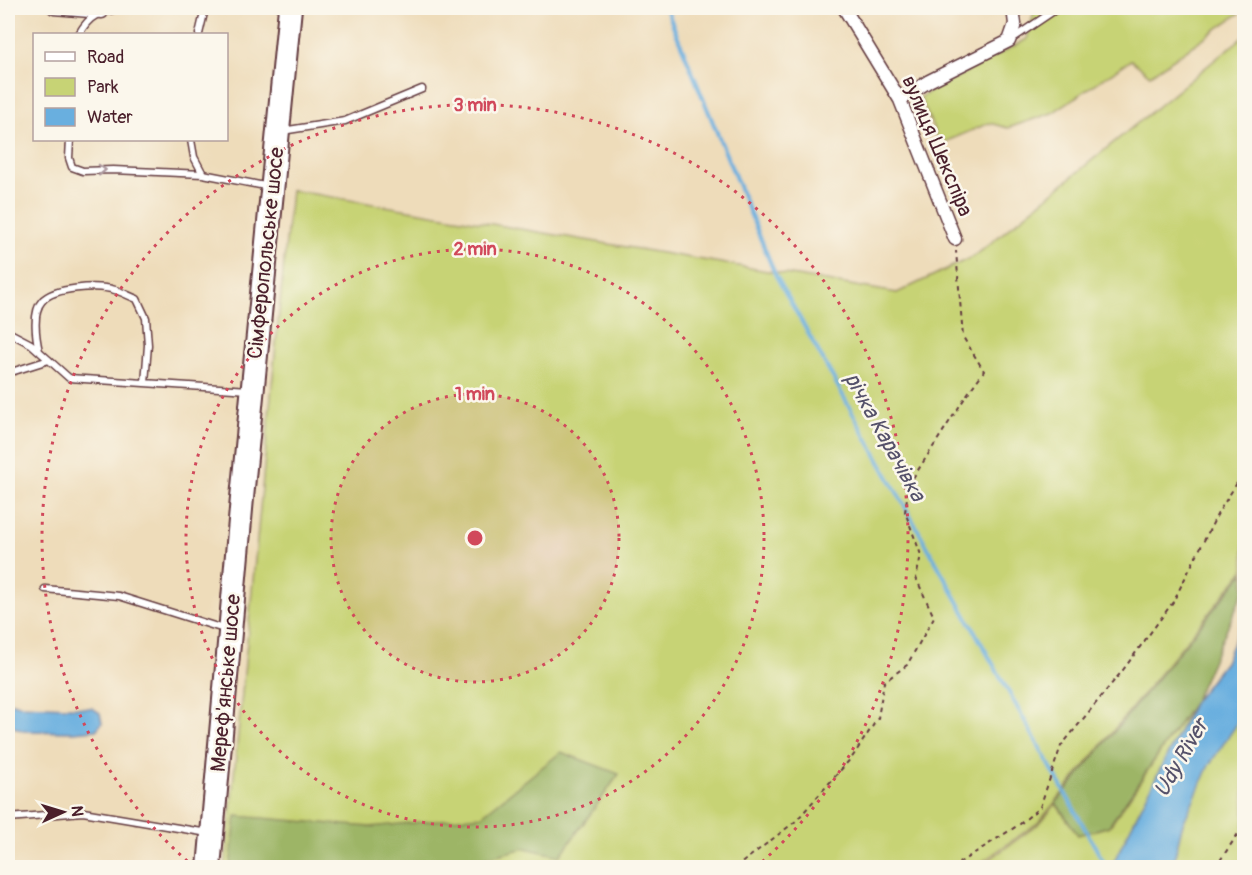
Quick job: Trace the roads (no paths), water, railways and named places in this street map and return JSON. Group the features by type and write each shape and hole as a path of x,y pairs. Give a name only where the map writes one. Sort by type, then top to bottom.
{"highway":[{"name":"Сімферопольське шосе","path":"242,498 291,8"},
{"name":"Мереф'янське шосе","path":"209,867 242,498"}],"street":[{"path":"54,8 102,12"},
{"name":"вулиця Шекспіра","path":"844,8 900,100 956,239"},
{"path":"900,100 929,81 1009,41 1015,24 1013,8"}],"lane":[{"path":"80,33 86,22 102,12 121,8"},
{"path":"198,33 204,13 208,8"},
{"path":"1009,41 1058,8"},
{"path":"278,132 345,121 422,89"},
{"path":"70,141 69,158 72,167 83,171 203,174 273,187"},
{"path":"191,141 194,157 203,174"},
{"path":"40,352 36,337 36,315 41,301 52,294 80,288 113,289 137,299 146,318 148,345 145,383"},
{"path":"8,332 31,344 69,378 253,390"},
{"path":"8,373 49,360"},
{"path":"45,589 119,596 231,631"},
{"path":"8,818 83,812 212,833"}],"water":[{"name":"Udy River","path":"1244,616 1244,707 1235,727 1209,765 1182,826 1173,864 1170,867 1111,867 1194,702 1225,662"},
{"path":"8,702 20,705 92,708 100,713 102,723 96,730 23,731 8,724"}],"waterway":[{"name":"річка Карачівка","path":"666,8 775,274 1107,868"}]}
